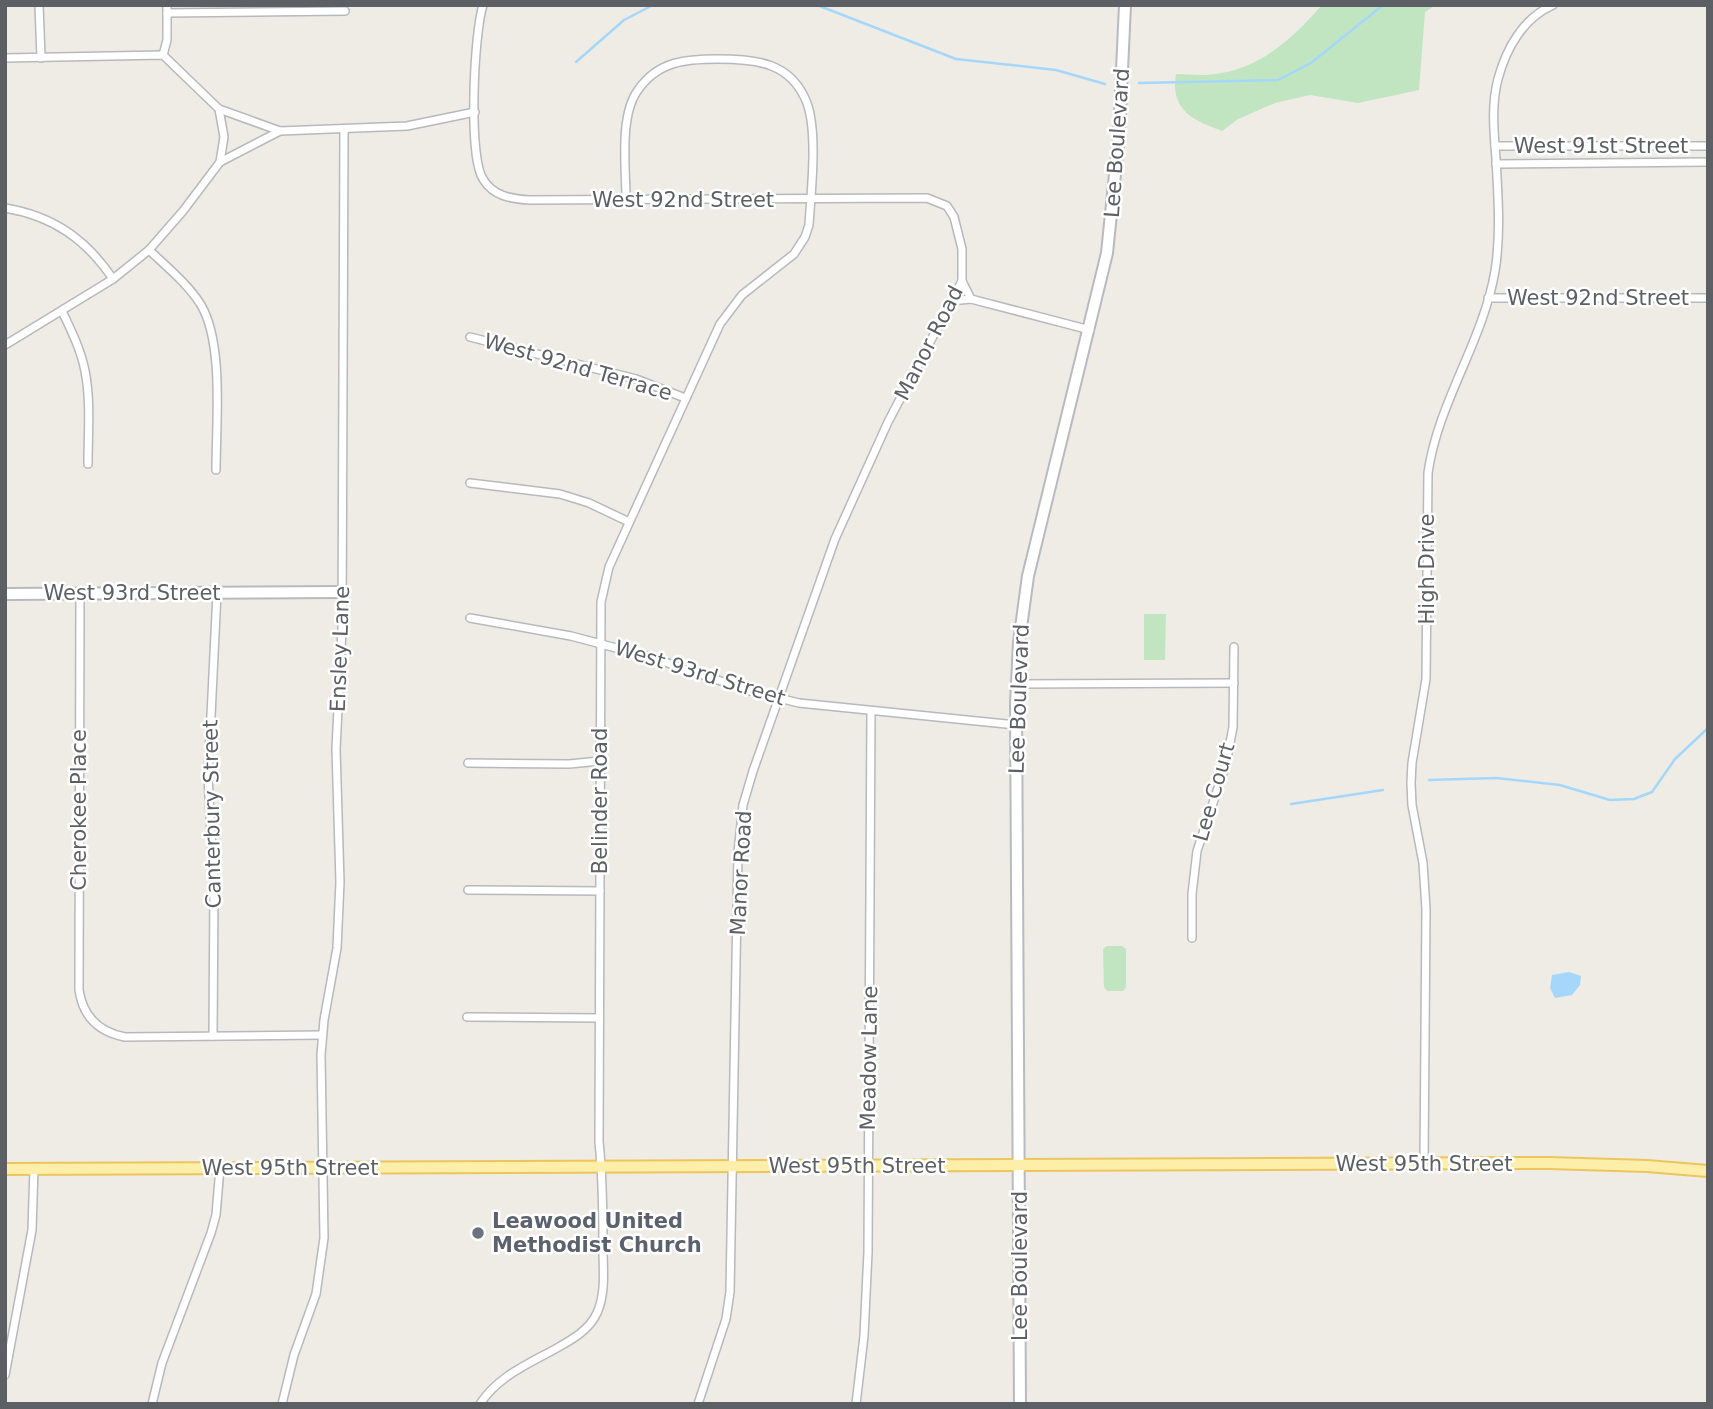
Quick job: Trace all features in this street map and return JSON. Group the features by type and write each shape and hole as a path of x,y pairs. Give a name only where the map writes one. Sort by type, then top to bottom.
{"main road":[{"name":"West 95th Street","path":"5,1169 1424,1163 1606,1164 1708,1171"}],"street":[{"path":"39,5 41,58"},
{"path":"5,58 163,55 219,109 280,131 407,126 475,112 477,50 483,5"},
{"name":"Lee Boulevard","path":"1020,1404 1016,724 1022,611 1028,576 1102,279 1112,218 1119,135 1125,5"},
{"name":"High Drive","path":"1424,1163 1425,887 1411,783 1426,679 1428,473 1434,443 1483,318 1494,272 1498,204 1494,102 1497,82 1514,39 1544,9 1553,5"},
{"path":"163,55 167,40 167,9 345,11"},
{"name":"Belinder Road","path":"480,1404 491,1388 504,1378 572,1339 586,1328 598,1311 603,1290 599,1018 601,643 604,583 710,343 730,308 753,285 794,254 809,225 812,127 807,104 797,86 783,72 750,59 696,59 671,63 657,70 638,90 627,116 626,200"},
{"path":"219,109 224,137 220,162"},
{"name":"West 92nd Street","path":"475,112 478,168 482,178 496,193 517,199 927,198 947,206 952,215"},
{"name":"Ensley Lane","path":"282,1404 316,1294 322,1262 325,1205 322,1167 322,1035 337,948 340,912 336,749 343,592 344,130"},
{"path":"5,345 113,279 149,250 220,162 280,131"},
{"name":"West 91st Street","path":"1495,146 1708,146"},
{"name":"West 91st Street","path":"1496,163 1708,162"},
{"path":"5,208 43,217 63,227 94,253 113,279"},
{"name":"Manor Road","path":"698,1404 719,1343 730,1293 740,827 755,764 835,539 866,469 962,281 962,249 952,215"},
{"path":"149,250 191,292 207,316 212,330 216,367 216,470"},
{"path":"962,281 971,299"},
{"name":"West 92nd Street","path":"1488,298 1708,298"},
{"path":"951,301 971,299 1090,330"},
{"path":"62,311 85,369 88,389 88,464"},
{"name":"West 92nd Terrace","path":"470,337 636,379 685,398"},
{"path":"470,482 560,494 589,503 629,522"},
{"name":"West 93rd Street","path":"5,594 343,592"},
{"name":"Cherokee Place","path":"80,593 79,990 86,1014 93,1022 114,1035 213,1036"},
{"name":"Canterbury Street","path":"213,1036 214,890 209,739 217,593"},
{"name":"West 93rd Street","path":"470,618 601,643 778,698 871,711 1016,724"},
{"name":"Lee Court","path":"1192,938 1194,870 1205,821 1226,764 1233,727 1234,647"},
{"path":"1017,684 1234,683"},
{"name":"Meadow Lane","path":"856,1404 866,1310 871,711"},
{"path":"468,763 569,764 600,761"},
{"path":"468,890 600,891"},
{"path":"467,1017 599,1018"},
{"path":"213,1036 322,1035"},
{"path":"5,1375 33,1230 34,1168"},
{"path":"152,1404 162,1363 211,1233 216,1215 220,1168"}],"green space":[{"path":"1322,5 1436,5 1425,12 1419,90 1358,103 1310,95 1275,103 1238,119 1222,131 1201,123 1180,105 1176,97 1176,74 1210,75 1247,66 1287,40"},
{"path":"1144,614 1166,614 1165,660 1144,660"},
{"path":"1107,946 1122,946 1126,949 1126,987 1123,991 1107,991 1104,987 1103,949"}],"water":[{"path":"1569,972 1581,976 1580,985 1572,995 1555,998 1550,988 1552,975"}],"waterway":[{"path":"576,62 624,20 653,5"},
{"path":"817,5 956,59 1056,70 1105,84"},
{"path":"1139,83 1278,80 1311,63 1383,5"},
{"path":"1429,780 1496,778 1560,785 1610,800 1634,799 1652,792 1675,759 1708,728"},
{"path":"1291,804 1383,790"}],"place":[{"name":"Leawood United Methodist Church","path":"478,1233"}]}
